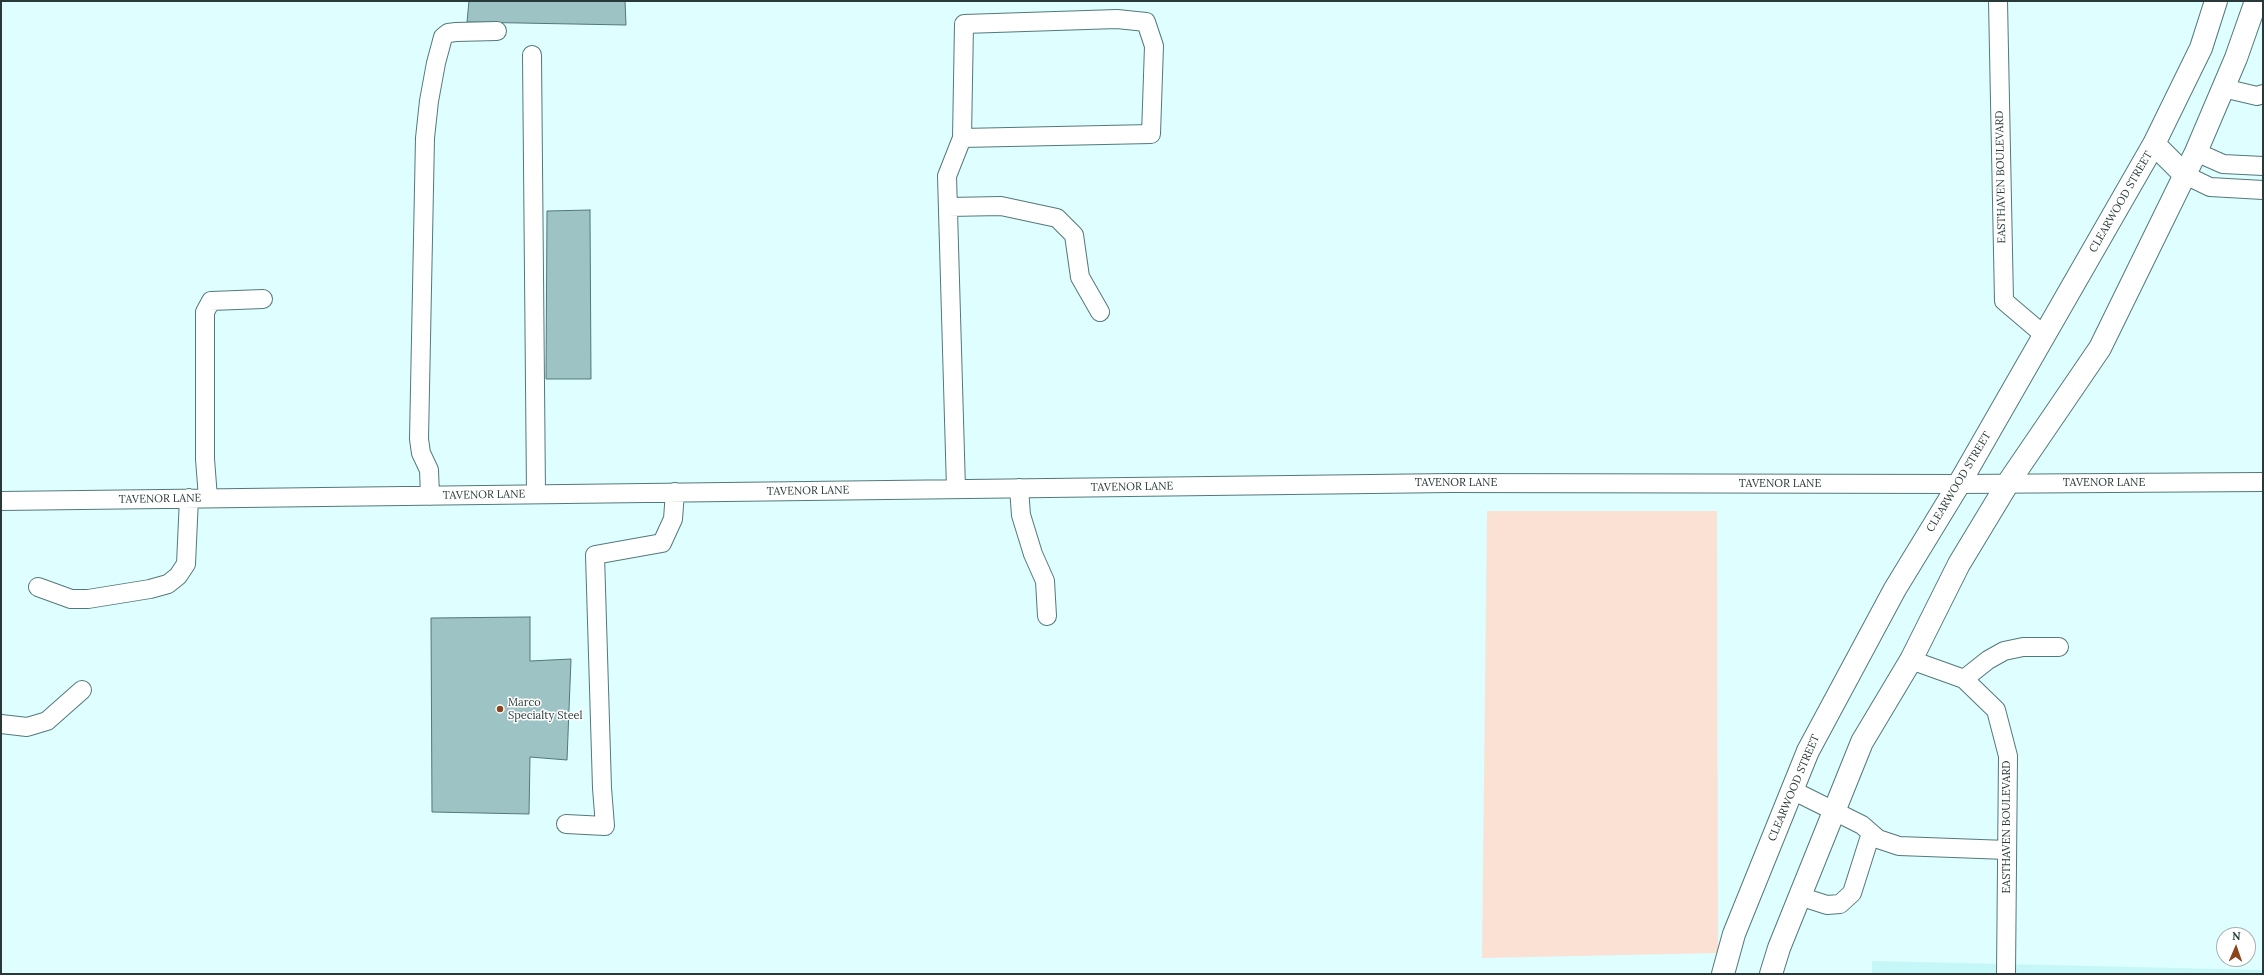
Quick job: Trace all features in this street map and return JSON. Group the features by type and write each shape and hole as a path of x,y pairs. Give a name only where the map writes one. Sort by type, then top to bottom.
{"main road":[{"name":"CLEARWOOD STREET","path":"1724,974 1734,934 1808,751 1894,589 1959,484 2154,144 2201,48 2216,1"},
{"path":"1771,974 1779,948 1862,742 1911,660 1959,564 2008,483 2100,348 2196,152 2223,88 2256,1"},
{"path":"2154,144 2196,152"},
{"path":"2154,144 2185,175"}],"street":[{"name":"EASTHAVEN BOULEVARD","path":"1998,1 2004,301 2044,335"},
{"path":"956,489 947,176 962,138 964,24 1117,19 1146,22 1154,46 1151,134 962,138"},
{"path":"430,496 429,470 420,453 418,440 425,138 429,101 436,63 443,37 448,33 456,32 497,31"},
{"path":"532,54 536,494"},
{"path":"2223,88 2257,96 2263,94"},
{"path":"2196,152 2223,164 2263,166"},
{"path":"2185,175 2210,187 2263,190"},
{"path":"948,207 1001,206 1057,218 1074,235 1080,277 1100,312"},
{"path":"208,498 205,459 205,312 211,301 263,299"},
{"name":"TAVENOR LANE","path":"1,501 1451,483 1959,484 2263,482"},
{"path":"1019,488 1021,515 1033,554 1045,581 1047,616"},
{"path":"566,824 605,826 602,788 595,555 662,543 673,519 675,492"},
{"path":"38,587 71,599 88,599 150,589 168,584 178,576 186,564 189,498"},
{"path":"1964,679 1988,660 2004,651 2023,647 2059,647"},
{"name":"EASTHAVEN BOULEVARD","path":"1911,660 1964,679 1996,710 2008,756 2006,974"},
{"path":"1,724 27,727 46,721 82,690"},
{"path":"1792,790 1862,825 1878,839 1899,846 2007,850"},
{"path":"1800,896 1827,905 1840,904 1852,893 1871,833"}],"shaded area":[{"path":"1487,511 1717,511 1718,953 1482,958"},
{"path":"1872,961 2263,970 2263,974 1872,974"}],"building":[{"path":"469,1 625,1 626,25 467,22"},
{"path":"590,210 591,379 546,379 547,211"},
{"name":"Marco Specialty Steel","path":"530,617 530,661 571,659 567,760 530,757 529,814 432,812 431,618"}],"place":[{"name":"Marco Specialty Steel","path":"500,709"}]}
